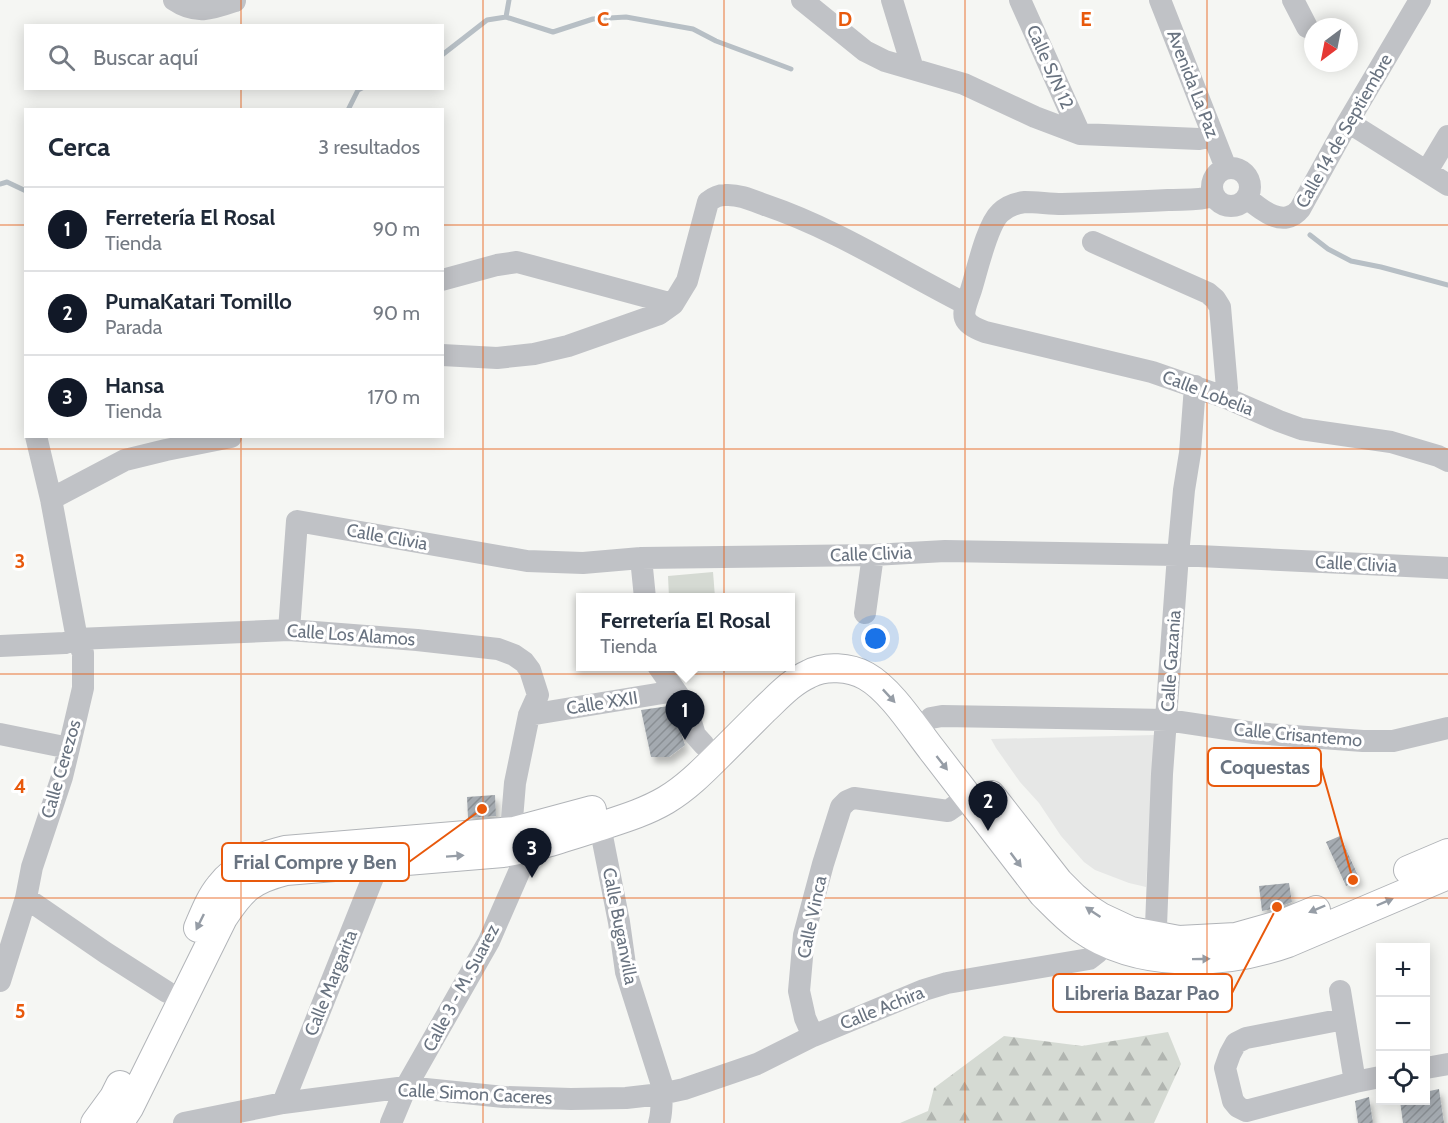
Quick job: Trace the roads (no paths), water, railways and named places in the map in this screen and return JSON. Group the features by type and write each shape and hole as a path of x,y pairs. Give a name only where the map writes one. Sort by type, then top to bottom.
{"main road":[{"path":"795,659 814,652 844,650 864,654 891,671 904,684 923,724 968,796 1043,894 1081,929 1124,949 1144,944 1236,937 1258,932 1448,854"},
{"path":"104,1122 114,1097 175,996 237,897 249,886 261,879 286,871 374,853 502,853 517,840 598,818 638,813 667,800 691,783 794,683 822,669 836,668 865,675 923,724 1074,897 1101,917 1131,930 1144,944 1175,959 1219,959 1266,951 1288,944 1448,875"},
{"path":"598,818 672,774 779,671"}],"street":[{"path":"174,0 192,9 211,9 235,1"},
{"path":"802,0 865,51 885,61 964,84 1035,117 1080,134 1199,139 1213,136"},
{"path":"892,0 913,69"},
{"name":"Calle S/N 12","path":"1020,0 1080,134"},
{"name":"Avenida La Paz","path":"1160,0 1226,168"},
{"path":"1293,0 1304,21"},
{"name":"Calle 14 de Septiembre","path":"1247,198 1265,212 1275,216 1287,218 1294,216 1420,0"},
{"path":"1348,122 1448,185"},
{"path":"1427,171 1448,136"},
{"path":"1226,168 1237,169 1246,176 1250,186 1247,198 1233,207 1222,204 1212,191 1216,174 1226,168"},
{"name":"Calle Lobelia","path":"674,304 687,281 708,202 716,196 738,196 791,214 832,232 967,314 985,332 1152,372 1224,397 1301,429 1391,442 1448,461"},
{"path":"967,314 990,230 994,220 1009,206 1024,202 1125,203 1214,196"},
{"path":"1093,242 1208,293 1215,299 1220,307 1227,388 1224,397"},
{"path":"444,279 517,262 674,304"},
{"path":"444,355 497,358 534,354 568,346 637,322 659,314 674,304"},
{"name":"Calle Gazania","path":"1144,944 1156,926 1162,774 1178,555 1195,386"},
{"name":"Calle Cerezos","path":"0,981 26,898 32,867 62,777 83,688 83,653 77,639 51,499 36,438"},
{"path":"51,499 125,460 226,438"},
{"name":"Calle Clivia","path":"289,630 297,521 527,561 583,563 641,558 873,555 945,551 1178,555 1448,568"},
{"path":"865,613 873,555"},
{"path":"641,558 645,593"},
{"name":"Calle Los Alamos","path":"0,646 65,643 77,639 289,630 417,640 498,649 514,655 530,670 538,695 530,715 514,783 512,819 517,840"},
{"path":"661,671 686,706 695,735 704,745"},
{"name":"Calle XXII","path":"530,715 675,692"},
{"name":"Calle Crisantemo","path":"923,724 942,716 1167,720 1254,733 1363,741 1393,741 1448,728"},
{"path":"0,734 69,748"},
{"name":"Calle Vinca","path":"813,1036 805,1018 799,992 804,935 841,807 854,798 948,811 968,796"},
{"name":"Calle Buganvilla","path":"598,818 620,922 626,972 662,1085 659,1123"},
{"name":"Calle 3 - M. Suarez","path":"391,1123 406,1087 489,941 523,863 517,840"},
{"name":"Calle Margarita","path":"284,1103 374,874 374,853"},
{"path":"26,898 106,953 175,996"},
{"name":"Calle Achira","path":"661,1094 684,1089 757,1064 813,1036 924,990 947,983 1089,959 1098,952 1104,941"},
{"path":"1340,991 1355,1082"},
{"path":"1344,1019 1246,1038 1236,1043 1225,1068 1233,1101 1246,1111 1376,1078"},
{"path":"1430,1067 1448,1064"},
{"name":"Calle Simon Caceres","path":"184,1123 284,1103 406,1087 504,1097 626,1098 661,1094"}],"waterway":[{"path":"506,17 509,0"},
{"path":"444,53 487,20 506,17 553,32 593,19 626,17 693,29 716,41 791,69"},
{"path":"349,108 358,90"},
{"path":"0,184 7,182 24,190"},
{"path":"1310,235 1328,249 1351,261 1448,285"}],"place":[{"name":"Ferretería El Rosal","path":"685,740"},
{"name":"Frial Compre y Ben","path":"482,809"},
{"name":"PumaKatari Tomillo","path":"988,831"},
{"name":"Hansa","path":"532,878"},
{"name":"Coquestas","path":"1353,880"},
{"name":"Libreria Bazar Pao","path":"1277,907"}]}
